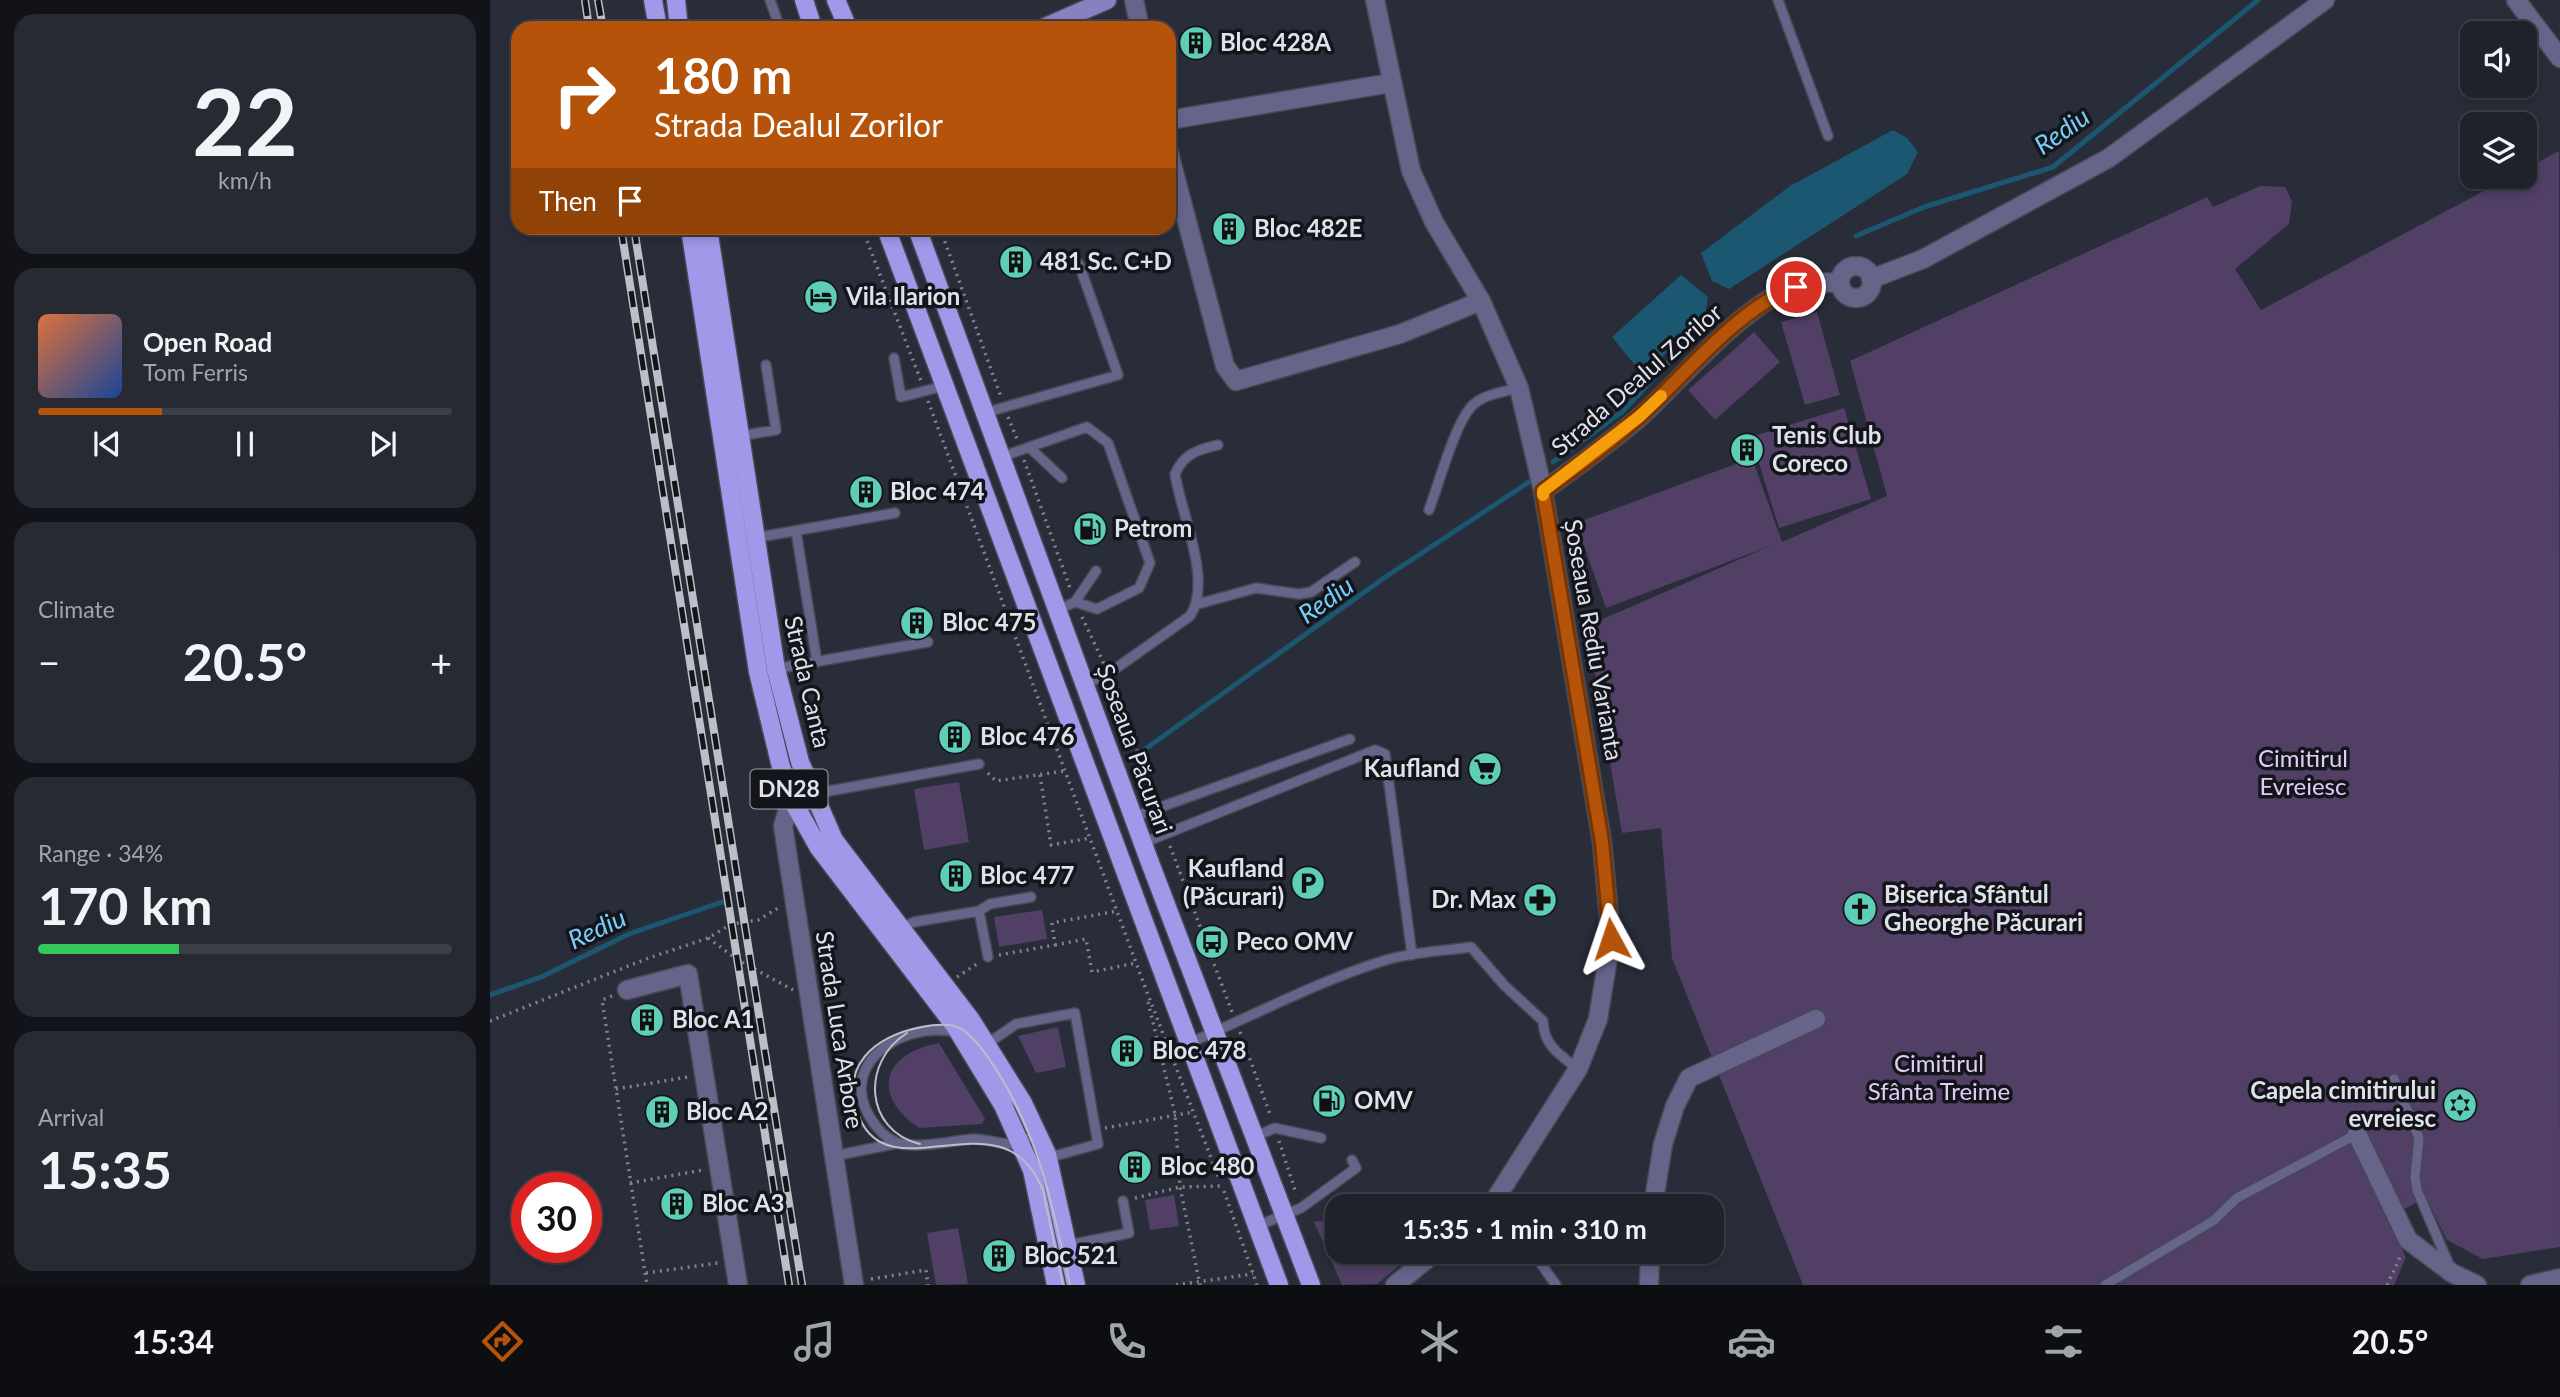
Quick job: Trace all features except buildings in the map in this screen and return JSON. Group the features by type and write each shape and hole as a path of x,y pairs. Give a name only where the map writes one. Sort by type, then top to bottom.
{"main road":[{"path":"653,0 657,21"},
{"path":"676,0 678,21"},
{"path":"804,0 811,21"},
{"path":"836,0 845,21"},
{"path":"1059,21 1107,0"},
{"name":"Strada Canta","path":"691,235 767,670 781,767 796,807 846,887 964,1026 987,1044 1038,1133 1048,1157 1076,1285"},
{"name":"Strada Canta","path":"709,235 754,538 767,670 814,798 834,841 901,929 964,1026 1020,1141 1029,1163 1056,1285"},
{"name":"Șoseaua Păcurari","path":"889,235 1279,1285"},
{"name":"Șoseaua Păcurari","path":"919,235 1133,817 1256,1136 1293,1212 1311,1285"}],"street":[{"path":"1134,0 1138,21"},
{"name":"Șoseaua Rediu Varianta","path":"1375,0 1412,171 1434,222 1481,301 1519,388 1543,491 1602,842 1611,939 1598,1019 1578,1069 1499,1194"},
{"name":"Strada Dealul Zorilor","path":"1543,491 1640,416 1689,367 1752,313 1782,292 1810,282 1840,283 1843,273 1857,266 1866,270 1871,279 1923,259 2109,158 2325,0"},
{"path":"2516,0 2560,58"},
{"path":"1176,119 1391,83"},
{"path":"1176,180 1225,366 1236,381 1400,334 1481,301"},
{"path":"796,807 814,798"},
{"name":"Strada Luca Arbore","path":"796,807 788,810 783,826 854,1283"},
{"path":"627,990 688,974 738,1285"},
{"path":"1655,1194 1663,1144 1675,1106 1689,1079 1816,1019"},
{"path":"2357,1134 2408,1240 2452,1273 2477,1285"},
{"path":"1395,1285 1421,1264"},
{"path":"1649,1285 1650,1264"},
{"path":"2530,1285 2560,1278"}],"lane":[{"path":"770,0 778,21"},
{"path":"1778,0 1828,136"},
{"path":"985,413 1004,405 1118,374 1079,264"},
{"path":"894,358 901,397 944,386"},
{"path":"739,436 776,430 766,365"},
{"path":"1429,510 1462,421 1472,405 1487,396 1519,388"},
{"path":"1001,457 1087,427 1108,443 1150,563 1139,588 1097,609 1075,602"},
{"path":"1084,684 1108,674 1190,616 1198,604 1199,574 1175,474 1182,459 1198,450 1218,445"},
{"path":"1025,448 1062,478"},
{"path":"754,538 895,513"},
{"path":"796,531 817,662"},
{"path":"1198,604 1256,588 1299,594 1311,592 1355,562"},
{"path":"1057,610 1075,602 1096,570"},
{"path":"767,670 928,642"},
{"path":"1133,817 1350,739"},
{"path":"1143,843 1375,750 1385,754 1412,955"},
{"path":"814,798 829,791 979,764"},
{"path":"901,929 914,922 979,911 990,904 1031,897"},
{"path":"979,911 988,957"},
{"path":"1189,1042 1236,1023 1273,1003 1388,959 1471,947 1504,985 1543,1021 1544,1037 1549,1046 1578,1069"},
{"path":"987,1044 1016,1024 1075,1013 1098,1144 1029,1163"},
{"path":"898,1143 884,1135 867,1112 863,1091 870,1061 881,1048 901,1037 964,1026"},
{"path":"2394,1079 2419,1138 2414,1177 2417,1190 2452,1273"},
{"path":"1256,1136 1275,1128 1321,1138"},
{"path":"834,1156 898,1143 921,1144 981,1138 1014,1144 1038,1133"},
{"path":"2105,1285 2213,1222 2237,1198 2357,1134"},
{"path":"1257,1226 1293,1212 1356,1168 1352,1160"},
{"path":"1049,1249 1129,1233 1123,1201"},
{"path":"1541,1264 1556,1285"}],"path":[{"path":"866,235 1257,1285"},
{"path":"943,235 1004,405 1025,448 1075,602 1108,674 1158,806"},
{"path":"979,764 996,782 1065,771"},
{"path":"1040,775 1051,845 1091,838"},
{"path":"1169,833 1170,852 1275,1128 1293,1212"},
{"path":"490,1021 646,959 708,938 732,924 758,920 793,899"},
{"path":"1055,945 1052,923 1117,911"},
{"path":"708,938 738,960 808,998"},
{"path":"955,978 988,957 1086,939 1092,972 1136,963"},
{"path":"1144,987 1175,1114 1180,1187 1200,1283"},
{"path":"627,990 602,1000 647,1285"},
{"path":"616,1089 704,1074"},
{"path":"1096,1130 1193,1112"},
{"path":"630,1183 719,1167"},
{"path":"1123,1201 1180,1187 1222,1186"},
{"path":"2387,1285 2408,1240"},
{"path":"645,1273 734,1261"},
{"path":"854,1283 926,1270 929,1285"},
{"path":"1176,1285 1253,1274"}],"green space":[{"path":"2559,151 2560,1247 2483,1259 2447,1240 2426,1198 2400,1211 2393,1197 2379,1204 2406,1257 2394,1285 1803,1285 1672,958 1661,828 1622,833 1587,626 1770,546 1606,608 1576,523 1752,458 1782,542 1887,496 1850,361 2207,197 2213,207 2260,186 2285,187 2292,201 2289,224 2235,269 2261,310 2488,189 2537,189 2537,163"},
{"path":"1817,312 1840,395 1805,405 1781,322"},
{"path":"1754,332 1780,362 1715,420 1688,390"},
{"path":"1844,408 1871,499 1779,528 1751,437"},
{"path":"959,782 969,842 924,850 914,789"},
{"path":"1042,910 1047,939 999,947 994,917"},
{"path":"1058,1027 1066,1067 1036,1073 1018,1036"},
{"path":"939,1043 985,1119 982,1124 919,1128 903,1115 894,1102 889,1089 895,1066 905,1056 920,1048"},
{"path":"1174,1195 1179,1226 1150,1230 1145,1200"},
{"path":"1325,1220 1325,1247 1314,1222"},
{"path":"958,1228 968,1284 936,1285 927,1233"},
{"path":"1333,1264 1401,1264 1377,1284 1342,1285"}],"water":[{"path":"1893,130 1907,138 1918,152 1907,174 1729,289 1712,281 1701,253 1790,186"},
{"path":"1681,275 1708,297 1705,316 1643,375 1612,337"}],"waterway":[{"name":"Rediu","path":"1856,236 1924,207 2053,167 2258,0"},
{"name":"Rediu","path":"1553,462 1623,411 1716,311"},
{"name":"Rediu","path":"1144,750 1384,578 1529,482"},
{"name":"Rediu","path":"490,995 541,977 629,934 722,902"}],"tram line":[{"path":"1063,1285 1043,1191 1026,1162 1003,1148 977,1144 897,1147 876,1139 860,1119 854,1100 853,1084 857,1069 865,1056 876,1046 905,1031 940,1025 962,1029 978,1044 1005,1084 1029,1133 1045,1182 1070,1285"},
{"path":"907,1033 892,1046 882,1061 876,1077 875,1094 879,1110 888,1125 901,1136 920,1144"}],"railway":[{"path":"585,0 588,21"},
{"path":"598,0 602,21"},
{"path":"622,235 789,1285"},
{"path":"635,235 802,1285"}],"slow traffic":[{"path":"1543,495 1543,491 1590,457 1661,396"}],"place":[{"name":"Bloc 428A","path":"1196,43"},
{"name":"Bloc 482E","path":"1229,229"},
{"name":"481 Sc. C+D","path":"1016,262"},
{"name":"Vila Ilarion","path":"821,297"},
{"name":"Tenis Club Coreco","path":"1747,450"},
{"name":"Bloc 474","path":"866,492"},
{"name":"Petrom","path":"1090,529"},
{"name":"Bloc 475","path":"917,623"},
{"name":"Bloc 476","path":"955,737"},
{"name":"Kaufland","path":"1485,769"},
{"name":"Bloc 477","path":"956,876"},
{"name":"Kaufland (Păcurari)","path":"1308,883"},
{"name":"Dr. Max","path":"1540,900"},
{"name":"Biserica Sfântul Gheorghe Păcurari","path":"1860,909"},
{"name":"Peco OMV","path":"1212,942"},
{"name":"Bloc A1","path":"647,1020"},
{"name":"Bloc 478","path":"1127,1051"},
{"name":"OMV","path":"1329,1101"},
{"name":"Capela cimitirului evreiesc","path":"2460,1105"},
{"name":"Bloc A2","path":"662,1112"},
{"name":"Bloc 480","path":"1135,1167"},
{"name":"Bloc A3","path":"677,1204"},
{"name":"Bloc 521","path":"999,1256"}],"route":[{"path":"1611,939 1602,842 1543,491 1640,416 1689,367 1752,313 1782,292 1796,287"}],"park label":[{"name":"Cimitirul Evreiesc","path":"2303,773"},
{"name":"Cimitirul Sfânta Treime","path":"1939,1078"}]}
